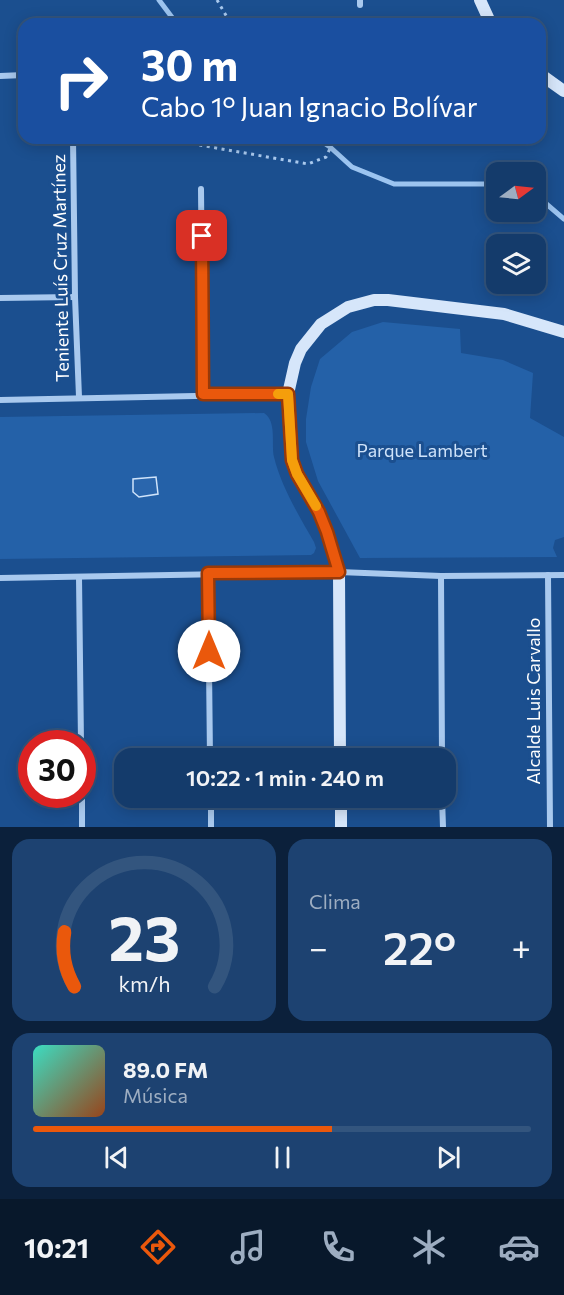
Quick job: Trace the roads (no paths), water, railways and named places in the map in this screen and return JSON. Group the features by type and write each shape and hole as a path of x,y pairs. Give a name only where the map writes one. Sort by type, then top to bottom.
{"street":[{"path":"480,0 488,18"},
{"path":"0,76 18,75"},
{"path":"546,78 564,91"},
{"name":"Teniente Luís Cruz Martínez","path":"73,144 75,297 80,397"},
{"path":"201,189 203,394"},
{"path":"0,298 75,297"},
{"path":"340,748 339,572 323,522 292,460 288,394 295,363 310,335 334,314 361,303 388,300 504,314 564,332"},
{"path":"0,400 288,394"},
{"path":"0,578 339,572 441,576 564,575"},
{"path":"208,573 210,748"},
{"name":"Alcalde Luis Carvallo","path":"548,575 550,827"},
{"path":"441,576 442,748"},
{"path":"79,577 81,730"},
{"path":"82,808 82,827"},
{"path":"211,808 211,827"},
{"path":"341,808 341,827"},
{"path":"442,808 443,827"}],"waterway":[{"path":"159,0 172,18"},
{"path":"326,144 352,167 394,184 486,184"},
{"path":"546,204 564,219"}],"park label":[{"name":"Parque Lambert","path":"422,451"}]}
